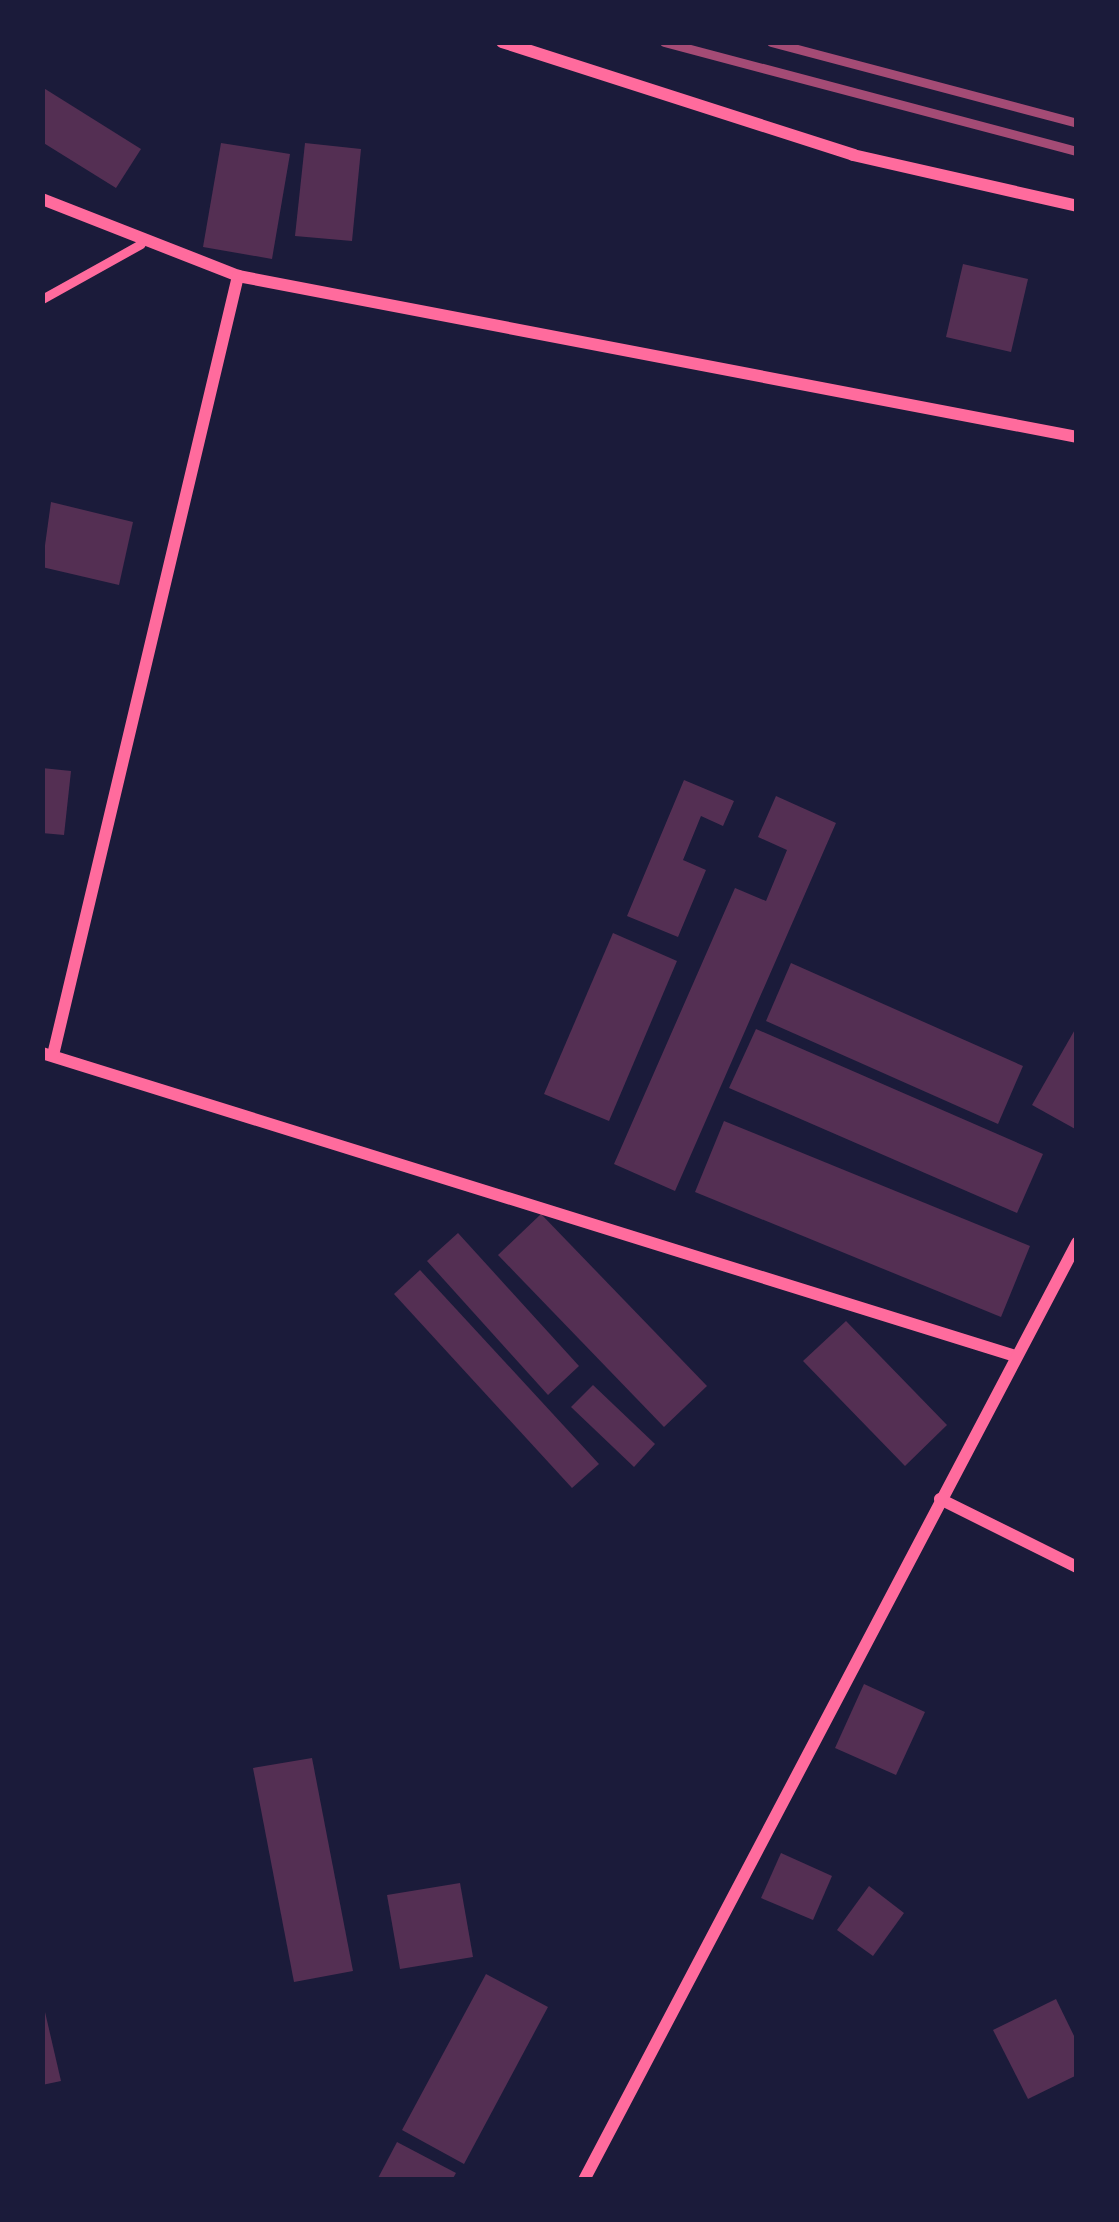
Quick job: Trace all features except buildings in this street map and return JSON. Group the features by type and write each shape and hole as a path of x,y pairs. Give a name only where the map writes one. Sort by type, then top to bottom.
{"street":[{"path":"502,42 853,155 1077,206"},
{"path":"42,199 141,244 238,276 1077,437"},
{"path":"238,276 48,1054 1012,1355"},
{"path":"584,2180 1012,1355 1077,1243"},
{"path":"940,1499 1077,1567"}],"lane":[{"path":"42,299 141,244"}],"railway":[{"path":"664,42 1077,151"},
{"path":"771,42 1077,123"}]}
